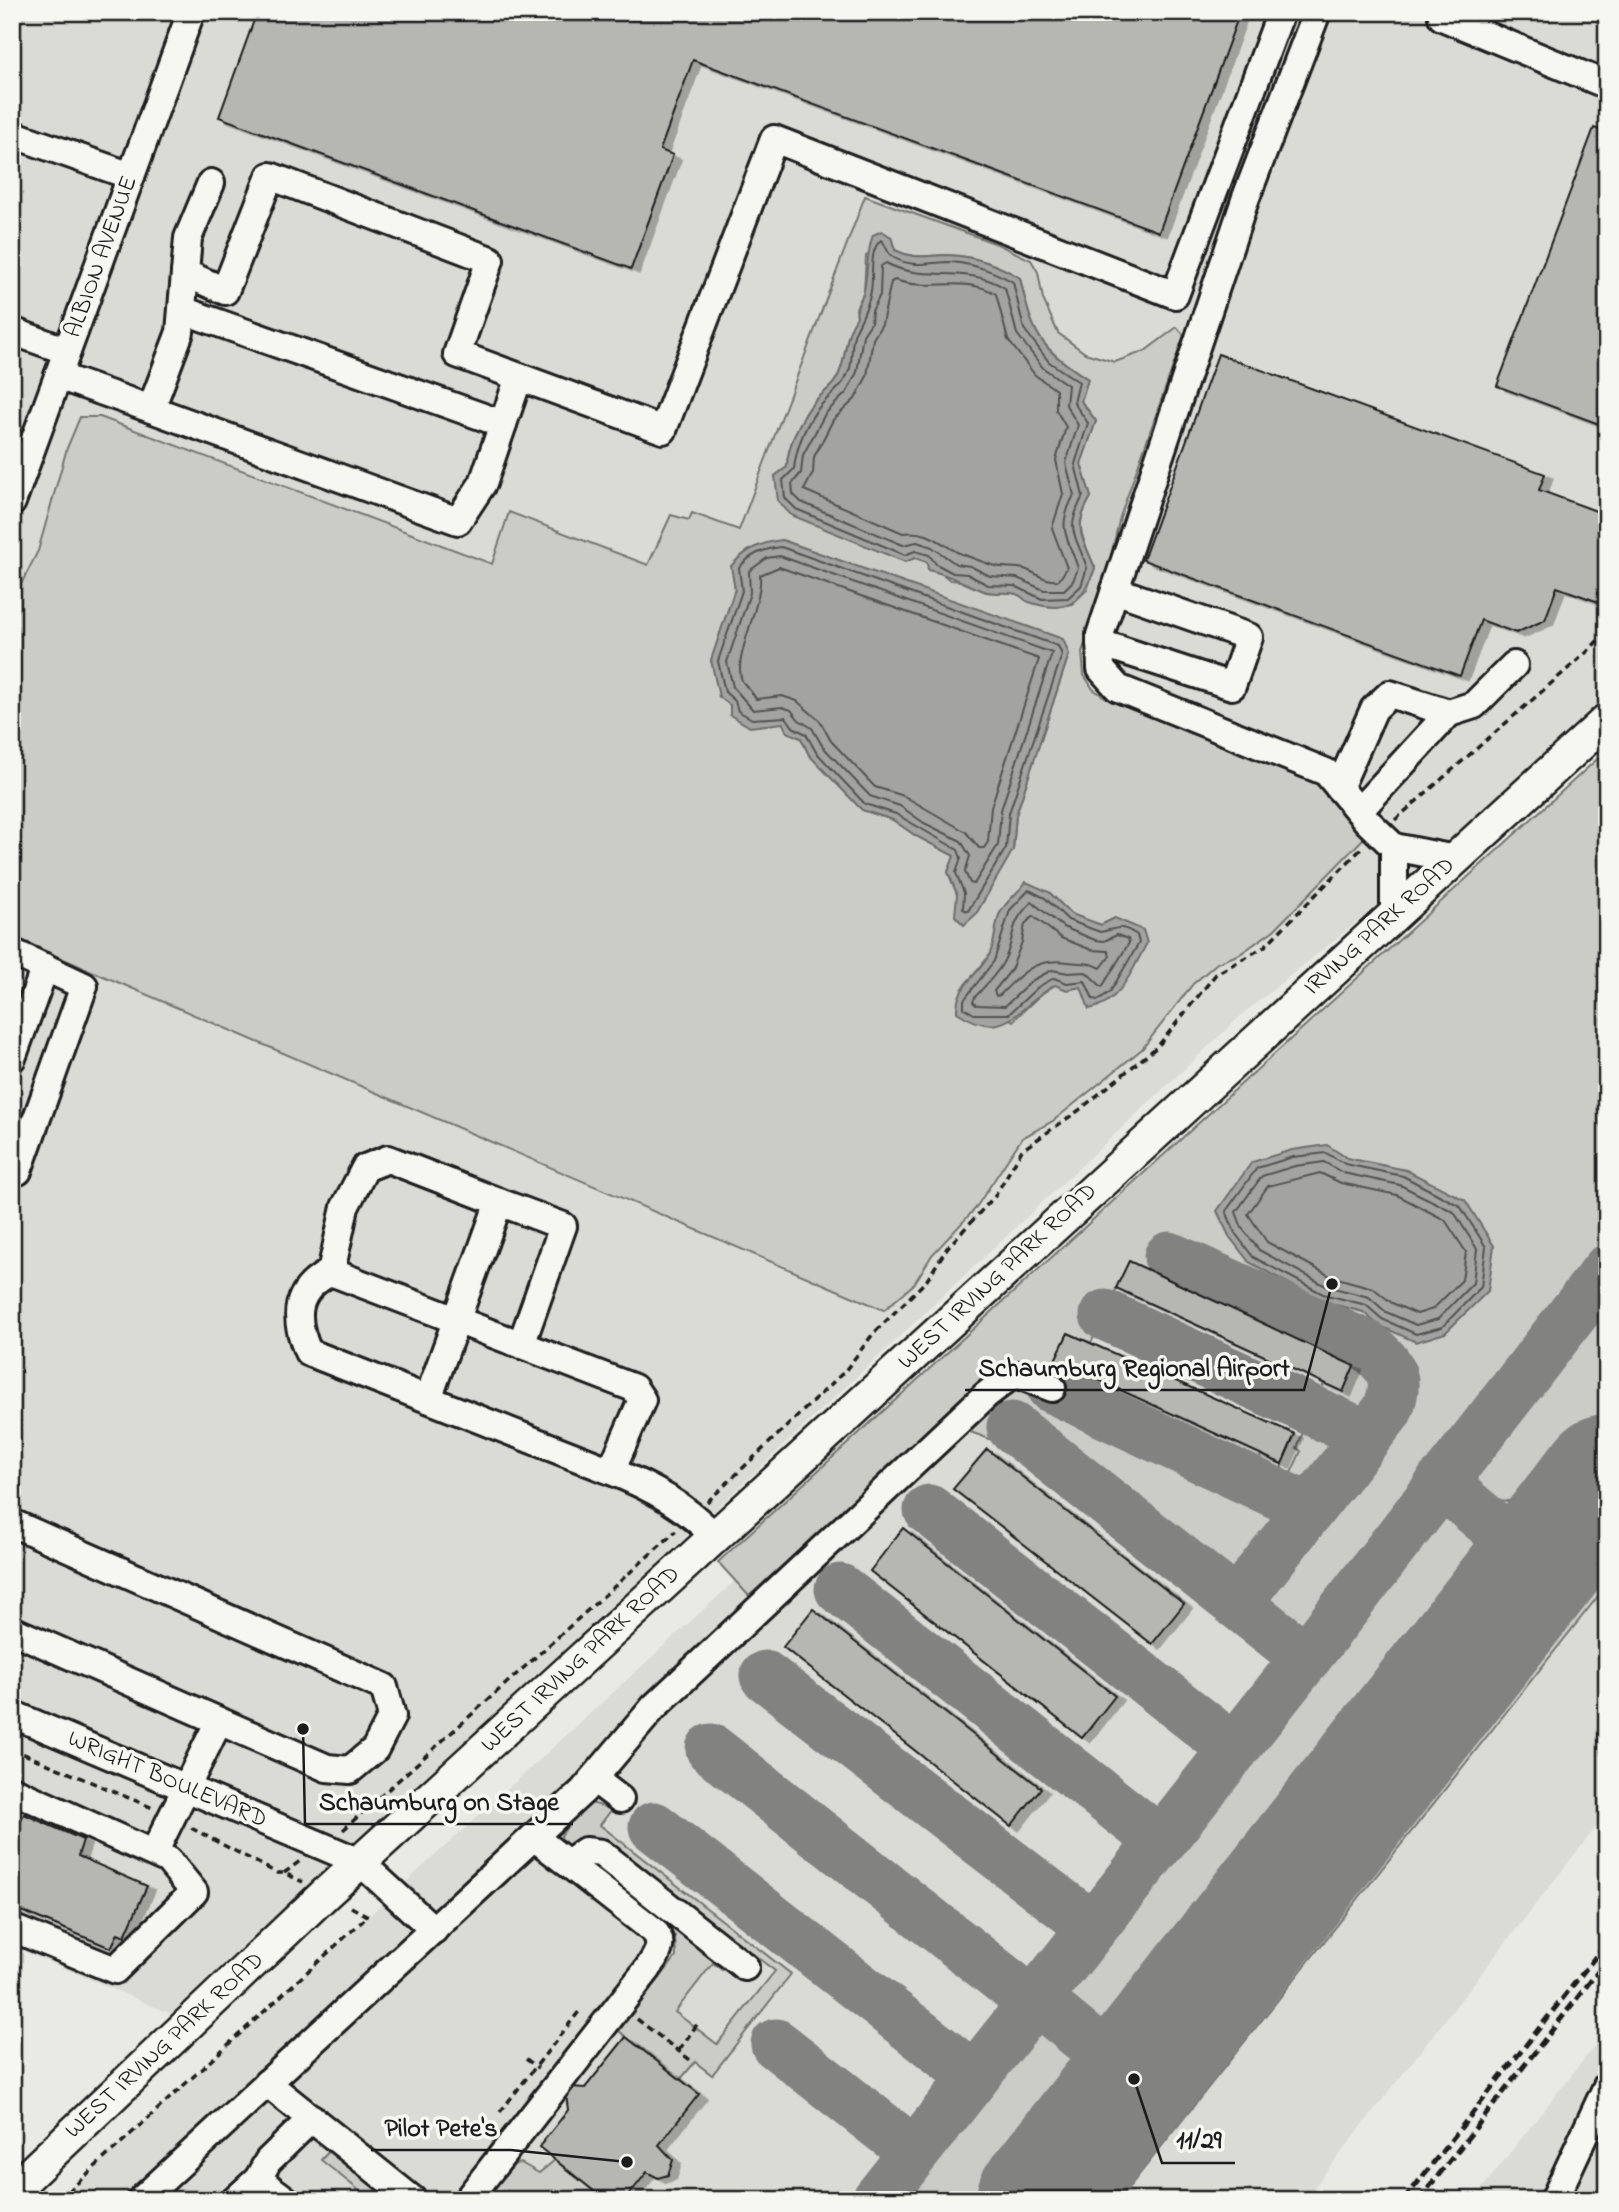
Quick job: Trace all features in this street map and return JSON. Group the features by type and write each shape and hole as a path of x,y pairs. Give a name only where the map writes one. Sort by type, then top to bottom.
{"main road":[{"name":"IRVING PARK ROAD","path":"1154,1134 1607,720"},
{"name":"WEST IRVING PARK ROAD","path":"12,2191 360,1862 1154,1134"}],"street":[{"name":"ALBION AVENUE","path":"12,502 191,12"},
{"path":"185,273 225,290 270,176 490,260 457,354 663,430 775,139 1175,295 1282,12"},
{"path":"1317,12 1245,200 1115,590 1100,643 1101,669 1118,688 1326,772 1387,840 1455,859"},
{"path":"1444,12 1442,17 1607,85"},
{"path":"12,134 131,177"},
{"path":"151,409 180,332 188,238 211,183"},
{"path":"182,310 503,424"},
{"path":"12,331 63,363 151,409 458,521 483,483 519,377"},
{"path":"1100,643 1232,686 1249,637 1115,590"},
{"path":"1359,811 1449,713 1474,705 1514,665"},
{"path":"1339,788 1374,709 1390,694 1449,713"},
{"path":"1387,840 1394,915"},
{"path":"12,952 84,986 18,1171 12,1169"},
{"path":"12,1058 45,968"},
{"path":"331,1272 345,1207 365,1168 388,1159 563,1226 521,1345"},
{"path":"428,1399 499,1202"},
{"path":"611,1471 642,1400 634,1388 331,1272 311,1282 300,1304 298,1328 308,1352 611,1471 642,1483 694,1514 715,1537"},
{"path":"141,2200 595,1780 654,1707 986,1395 1019,1375 1052,1388"},
{"path":"12,1523 384,1686 392,1716 375,1749 350,1770 327,1768 12,1630"},
{"name":"WRIGHT BOULEVARD","path":"12,1714 360,1862 434,1930"},
{"path":"154,1853 219,1721"},
{"path":"595,1780 620,1799"},
{"path":"12,1790 168,1860 194,1892 115,1970 12,1928"},
{"path":"467,2200 647,1970 659,1949 659,1938 654,1931 534,1837"},
{"path":"568,1863 585,1851 601,1853 745,1967"},
{"path":"267,2083 413,2200"},
{"path":"1554,2200 1607,2087"},
{"path":"235,2200 258,2179 268,2161 312,2118"},
{"path":"258,2179 286,2200"}],"path":[{"path":"351,1825 694,1514 845,1371 873,1334 927,1280 947,1248 995,1196 1022,1150 1078,1111 1158,1046 1216,974 1264,947 1289,924 1346,861 1387,840 1607,631"},
{"path":"60,2200 368,1916"},
{"path":"500,2112 581,2009"},
{"path":"630,2014 694,2063"},
{"path":"678,2051 698,2023"},
{"path":"526,2059 537,2068"}],"shaded area":[{"path":"12,12 1607,12 1607,693 1412,878 1245,1012 176,2016 12,1946"},
{"path":"865,196 997,244 1031,260 1038,272 1043,299 1058,333 1085,353 1115,362 1145,351 1177,327 1184,335 1120,517 1101,598 1082,652 1084,675 1093,689 1105,697 1296,768 1316,782 1366,836 1274,930 1240,954 1217,963 1193,984 1142,1049 1053,1121 1022,1138 975,1209 932,1255 914,1284 884,1310 12,937 12,602 38,551 67,448 80,417 100,417 492,564 509,512 648,565 671,515 689,520 692,513 739,530","holes":["891,237 895,250 902,253 915,256 967,257 995,265 1020,278 1029,313 1040,338 1058,358 1088,379 1081,401 1096,421 1081,464 1091,497 1082,517 1081,532 1095,568 1087,590 1072,604 1056,607 1013,593 986,592 965,581 950,580 941,573 929,570 928,562 914,557 775,476 787,467 792,441 804,416 837,378 857,317 856,308 864,292 866,256","782,540 1062,639 1069,654 1016,815 1013,850 960,901 948,872 955,856 916,836 893,820 862,810 809,755 801,738 787,732 783,723 730,715 730,705 711,661 735,589 732,566","1049,892 1071,914 1101,925 1115,918 1055,985 1043,992 1013,1021 962,988 988,957 993,948 1000,918 1018,893"]},
{"path":"1607,750 1607,1245 1314,1616 1302,1623 1279,1619 1268,1606 1268,1595 1276,1575 1387,1436 1410,1389 1407,1371 1395,1352 1321,1301 1164,1240 1148,1270 1129,1262 1091,1343 1068,1333 1048,1378 998,1370 749,1596 718,1562"},
{"path":"1607,782 1607,1813 1304,2200 59,2200"},
{"path":"1607,1297 1607,1407 1534,1497 1524,1503 1489,1496 1477,1482 1481,1457"},
{"path":"1351,1352 1378,1367 1386,1384 1380,1403 1366,1418 1333,1409 1318,1401 1324,1383 1354,1366 1347,1362"},
{"path":"1010,1386 1030,1390 1281,1505 1283,1514 1278,1533 1272,1543 1241,1575 1227,1572 1212,1564 1018,1409 995,1441 965,1430"},
{"path":"1306,1424 1331,1428 1342,1445 1310,1491 1297,1490 1256,1471 1261,1455 1282,1464 1282,1470 1291,1473 1301,1451 1297,1448"},
{"path":"1443,1515 1459,1516 1477,1530 1481,1559 1477,1573 1139,2002 1111,2020 1091,2020 1083,2016 1068,1997 1073,1979 1436,1518"},
{"path":"1607,1547 1607,1585 1119,2200 1094,2200"},
{"path":"591,1803 612,1809 600,1825 791,1974 712,2075 695,2062 680,2080 619,2031 676,1957 675,1936 599,1875 593,1868 595,1864 725,1966 722,1970 713,1963 675,2012 717,2044 775,1971 607,1841 588,1836 564,1847 561,1836 570,1822"},
{"path":"1607,2030 1607,2200 1473,2200"},
{"path":"1036,2033 1048,2034 1065,2044 1073,2062 1073,2083 1070,2093 986,2200 900,2200 1028,2037"},
{"path":"330,2150 397,2200 371,2200 321,2160"},
{"path":"555,2160 605,2200 483,2200 515,2164 521,2163 539,2173"}],"water":[{"path":"882,231 891,237 895,250 902,253 915,256 967,257 995,265 1020,278 1029,313 1040,338 1058,358 1088,379 1081,401 1096,421 1081,464 1091,497 1080,525 1083,540 1095,568 1085,590 1071,603 1054,607 1042,606 1016,594 984,591 928,570 927,562 915,558 905,562 791,515 778,501 775,476 787,467 792,441 804,416 837,378 864,291 873,235"},
{"path":"782,540 1063,639 1069,654 1016,815 1013,850 976,914 964,925 955,916 957,894 948,872 954,856 893,820 862,810 809,755 801,738 787,732 783,723 750,727 730,715 730,705 719,697 711,660 735,589 731,566 754,548"},
{"path":"1026,882 1049,892 1071,914 1101,925 1115,918 1143,930 1147,943 1125,983 1110,1000 1100,1005 1089,1009 1081,987 1067,990 1055,985 1010,1019 988,1025 974,1021 957,1012 960,995 991,952 1001,911"},
{"path":"1327,1145 1347,1158 1406,1170 1465,1200 1494,1246 1488,1291 1445,1333 1416,1342 1378,1325 1363,1312 1321,1301 1249,1262 1229,1236 1217,1211 1252,1162 1292,1150"}],"building":[{"path":"257,12 1240,12 1159,232 693,60 660,150 673,155 631,269 219,117"},
{"path":"1594,128 1607,133 1607,427 1497,386"},
{"path":"1218,354 1545,474 1539,490 1607,515 1607,605 1557,587 1545,620 1516,633 1481,620 1460,676 1143,560"},
{"path":"1129,1261 1354,1366 1343,1392 1116,1288"},
{"path":"1068,1333 1295,1434 1282,1464 1055,1360"},
{"path":"987,1449 1184,1604 1152,1644 953,1489"},
{"path":"903,1528 1115,1696 1082,1738 870,1571"},
{"path":"813,1609 1041,1788 1011,1826 783,1647"},
{"path":"24,1814 83,1840 78,1856 147,1886 125,1936 118,1933 111,1948 12,1907 12,1827 16,1829"},
{"path":"626,2037 699,2094 659,2145 673,2160 668,2175 658,2178 647,2172 625,2200 605,2200 539,2147 568,2110 566,2094 572,2087 585,2088"}],"taxiway":[{"path":"1169,1257 1368,1346 1392,1375 1393,1391 1387,1411 1236,1603"},
{"path":"877,2200 1306,1658 1607,1270"},
{"path":"1105,1315 1367,1436"},
{"path":"1052,1388 1310,1509"},
{"path":"1012,1427 1306,1658"},
{"path":"1441,1482 1538,1564"},
{"path":"929,1510 1234,1749"},
{"path":"840,1589 1160,1841"},
{"path":"765,1676 1091,1926"},
{"path":"711,1749 1032,2002"},
{"path":"654,1827 974,2077"},
{"path":"1035,1998 1134,2079"},
{"path":"776,2044 914,2152"}],"runway":[{"path":"1039,2200 1607,1477"}],"railway":[{"path":"1404,2200 1607,1942"},
{"path":"1419,2200 1607,1960"}],"place":[{"name":"Schaumburg Regional Airport","path":"1332,1284"},
{"name":"Schaumburg on Stage","path":"303,1729"},
{"name":"11/29","path":"1134,2079"},
{"name":"Pilot Pete's","path":"627,2162"}]}
